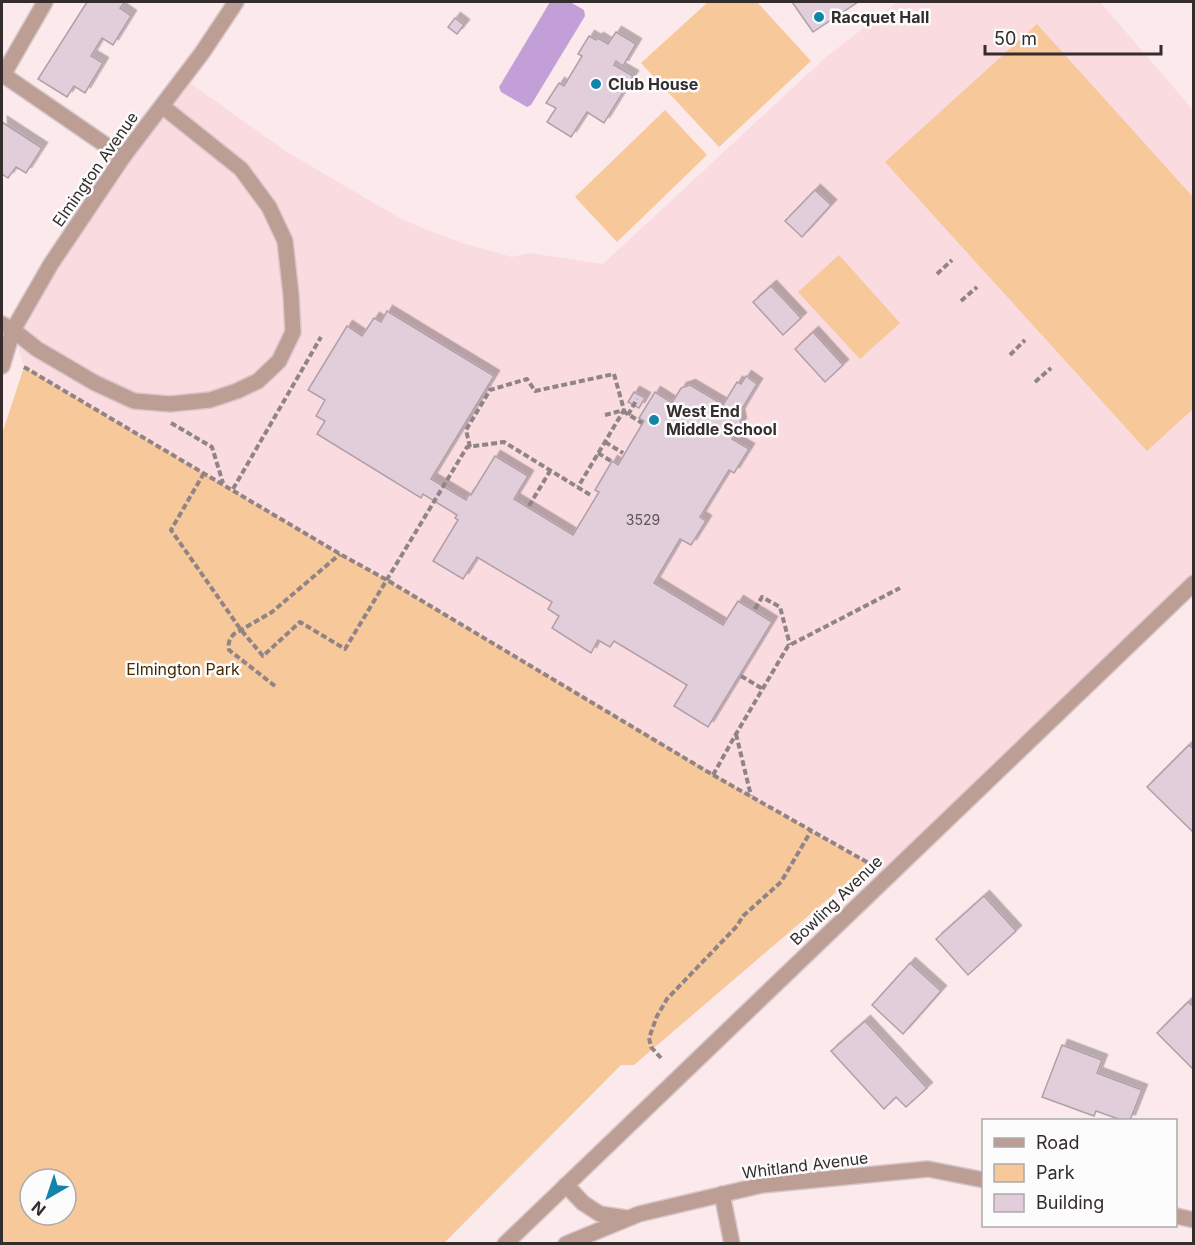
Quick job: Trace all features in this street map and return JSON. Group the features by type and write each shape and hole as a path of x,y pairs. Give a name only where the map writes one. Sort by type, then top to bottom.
{"street":[{"path":"45,2 2,74 123,157"},
{"name":"Elmington Avenue","path":"2,366 7,327 123,157 202,53 236,2"},
{"path":"7,327 38,349 95,382 134,401 170,404 210,400 237,392 258,381 279,362 292,332 291,295 285,241 269,207 241,169 162,106"},
{"name":"Bowling Avenue","path":"505,1244 1194,583"},
{"name":"Whitland Avenue","path":"566,1244 639,1214 762,1185 928,1169 982,1180"},
{"path":"566,1185 583,1203 600,1214 628,1218"},
{"path":"722,1194 732,1244"},
{"path":"1177,1216 1194,1220"}],"path":[{"path":"936,274 952,260"},
{"path":"961,301 977,287"},
{"path":"233,489 321,337"},
{"path":"1010,355 1025,340"},
{"path":"24,367 713,775 889,874"},
{"path":"1035,382 1051,368"},
{"path":"470,447 466,430 490,390 527,379 535,391 614,374 623,411 642,423"},
{"path":"628,415 637,399"},
{"path":"604,415 623,411"},
{"path":"578,487 623,411"},
{"path":"167,421 212,447 224,484"},
{"path":"204,473 171,530 241,630 263,656 300,622 345,649 467,447 504,442 592,496"},
{"path":"605,442 623,453"},
{"path":"598,453 611,461"},
{"path":"529,506 550,471"},
{"path":"275,686 229,650 230,638 272,612 340,554"},
{"path":"713,775 788,646 900,588"},
{"path":"755,609 762,597 780,607 790,645"},
{"path":"741,676 763,689"},
{"path":"736,734 752,797"},
{"path":"661,1058 651,1047 649,1038 657,1016 667,999 737,926 743,916 781,882 811,831"}],"shaded area":[{"path":"550,2 570,2 584,10 585,16 531,105 527,107 501,92 499,87"},
{"name":"West End Middle School","path":"897,2 1100,2 1193,110 1193,583 889,874 713,775 24,367 13,330 183,78 287,152 396,216 427,230 512,257 529,253 603,264 826,57"}],"green space":[{"path":"708,2 757,2 811,61 719,147 641,63"},
{"path":"1037,24 1193,197 1193,409 1147,451 885,162"},
{"path":"665,110 707,155 617,242 575,197"},
{"path":"839,255 900,323 860,359 798,292"},
{"name":"Elmington Park","path":"24,367 869,864 634,1065 621,1065 444,1243 2,1243 2,434"}],"building":[{"path":"87,2 125,2 120,8 131,16 113,45 102,38 91,56 103,63 85,93 74,86 67,97 38,79"},
{"name":"Racquet Hall","path":"792,2 858,2 813,32"},
{"path":"455,18 464,25 457,34 448,27"},
{"name":"Club House","path":"616,32 636,44 623,66 616,61 614,65 633,76 604,123 587,112 571,137 547,122 556,108 546,103 559,83 564,86 582,56 578,54 589,36 608,44"},
{"path":"2,122 42,148 26,173 16,167 8,178 2,174"},
{"path":"815,190 831,205 802,237 785,221"},
{"path":"771,286 801,318 783,335 753,302"},
{"name":"West End Middle School","path":"387,311 494,376 431,479 466,500 495,456 528,476 514,499 573,535 599,492 595,490 612,461 618,465 644,421 639,418 655,392 672,403 681,388 690,385 739,414 741,423 732,439 749,449 734,473 729,470 700,517 706,521 691,545 680,539 654,583 723,625 738,601 772,622 708,727 674,706 687,685 614,641 610,647 598,640 591,653 552,628 559,616 548,609 552,602 477,557 463,579 433,561 458,520 455,518 457,515 423,494 421,498 317,434 325,421 316,416 325,400 308,390 347,326 362,336 374,318 381,322"},
{"path":"813,332 843,365 825,382 795,349"},
{"path":"746,376 757,384 739,414 723,405 737,382 741,384"},
{"path":"634,392 645,398 639,408 628,402"},
{"path":"1189,745 1194,749 1194,833 1147,787"},
{"path":"984,896 1016,931 968,975 936,939"},
{"path":"910,963 941,991 903,1034 872,1005"},
{"path":"1188,1002 1194,1007 1193,1069 1157,1033"},
{"path":"865,1021 927,1088 906,1107 896,1097 884,1109 831,1051"},
{"path":"1062,1045 1102,1060 1097,1073 1142,1090 1130,1119 1118,1119 1096,1111 1094,1116 1042,1097"}],"place":[{"name":"Racquet Hall","path":"819,17"},
{"name":"Club House","path":"596,84"},
{"name":"West End Middle School","path":"654,420"}]}
